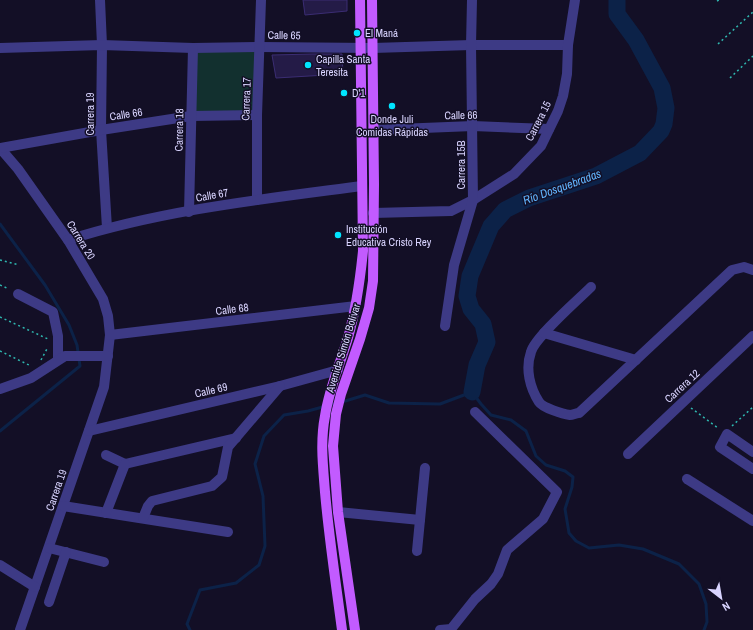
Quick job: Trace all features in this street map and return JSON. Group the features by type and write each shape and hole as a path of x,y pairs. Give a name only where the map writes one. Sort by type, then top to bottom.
{"main road":[{"name":"Avenida Simón Bolívar","path":"342,630 327,514 322,446 325,416 330,392 338,370 356,306 360,283 362,251 362,186 360,0"},
{"name":"Avenida Simón Bolívar","path":"355,630 338,512 332,446 336,414 369,308 373,281 374,130 372,0"},
{"path":"336,580 348,578"}],"street":[{"name":"Carrera 19","path":"100,0 102,45 101,130 106,228"},
{"name":"Carrera 17","path":"257,200 257,115 261,0"},
{"name":"Carrera 15B","path":"445,326 454,264 473,200 471,45 472,0"},
{"name":"Carrera 15","path":"473,200 514,174 541,146 550,129 563,96 567,74 568,46 575,0"},
{"name":"Calle 65","path":"0,48 102,45 193,48 373,48 471,45 568,46"},
{"name":"Carrera 18","path":"189,212 193,48"},
{"name":"Calle 66","path":"0,148 191,116 257,115"},
{"name":"Calle 66","path":"374,130 473,126 550,129"},
{"name":"Carrera 20","path":"0,148 23,176 68,240 103,299 108,316 110,335 104,356"},
{"name":"Calle 67","path":"68,240 106,228 189,212 257,200 362,186"},
{"path":"373,213 452,211 473,200"},
{"path":"591,287 544,333 534,345 530,353 528,377 540,403 545,407 570,415 579,413 732,270 744,267 753,270"},
{"path":"18,294 53,312 58,336 58,359"},
{"name":"Calle 68","path":"110,335 356,306"},
{"path":"544,333 636,360"},
{"name":"Carrera 12","path":"628,454 753,336"},
{"path":"0,390 31,378 58,359 65,356 104,356"},
{"name":"Carrera 19","path":"20,630 104,387 104,356"},
{"name":"Calle 69","path":"89,431 280,386 338,370"},
{"path":"142,518 152,501 212,486 218,482 222,477 228,447 280,386"},
{"path":"440,630 451,629 475,599 491,584 498,574 507,550 544,519 557,492 475,412"},
{"path":"753,452 727,434 720,447 753,469"},
{"path":"106,455 125,464 236,438"},
{"path":"106,512 125,464"},
{"path":"417,551 425,468"},
{"path":"687,479 753,521"},
{"path":"63,506 228,532"},
{"path":"338,512 420,520"},
{"path":"49,548 104,562"},
{"path":"49,602 66,552"},
{"path":"0,565 35,587"}],"path":[{"path":"718,44 753,12"},
{"path":"730,78 753,56"},
{"path":"0,260 19,265"},
{"path":"0,318 51,341 40,362"},
{"path":"0,351 36,368"},
{"path":"682,403 727,434 735,423 753,407"}],"green space":[{"path":"260,47 257,115 191,116 193,48"}],"building":[{"path":"303,0 347,0 347,11 305,15"},
{"name":"Capilla Santa Teresita","path":"342,54 343,74 276,78 272,55"}],"waterway":[{"name":"Río Dosquebradas","path":"472,392 477,365 487,342 483,324 471,309 467,296 470,276 491,226 505,210 529,198 596,176 640,153 661,131 664,124 666,108 662,88 636,40 617,14 617,0"},
{"path":"0,224 45,285 69,325 77,345 80,366 0,431"},
{"path":"342,402 365,395 389,403 440,404 472,392 491,415 511,420 526,431 536,456 546,465 565,471 573,477 572,487 565,509 569,533 576,541 589,548 619,545 643,549 679,564 699,584 706,604 707,622 704,630"},
{"path":"190,630 187,624 200,590 236,583 259,565 265,546 263,496 255,464 264,436 284,415 308,411 337,403"}],"place":[{"name":"El Maná","path":"357,33"},
{"name":"Capilla Santa Teresita","path":"308,65"},
{"name":"D'1","path":"344,93"},
{"name":"Donde Juli Comidas Rápidas","path":"392,106"},
{"name":"Institución Educativa Cristo Rey","path":"338,235"}]}
